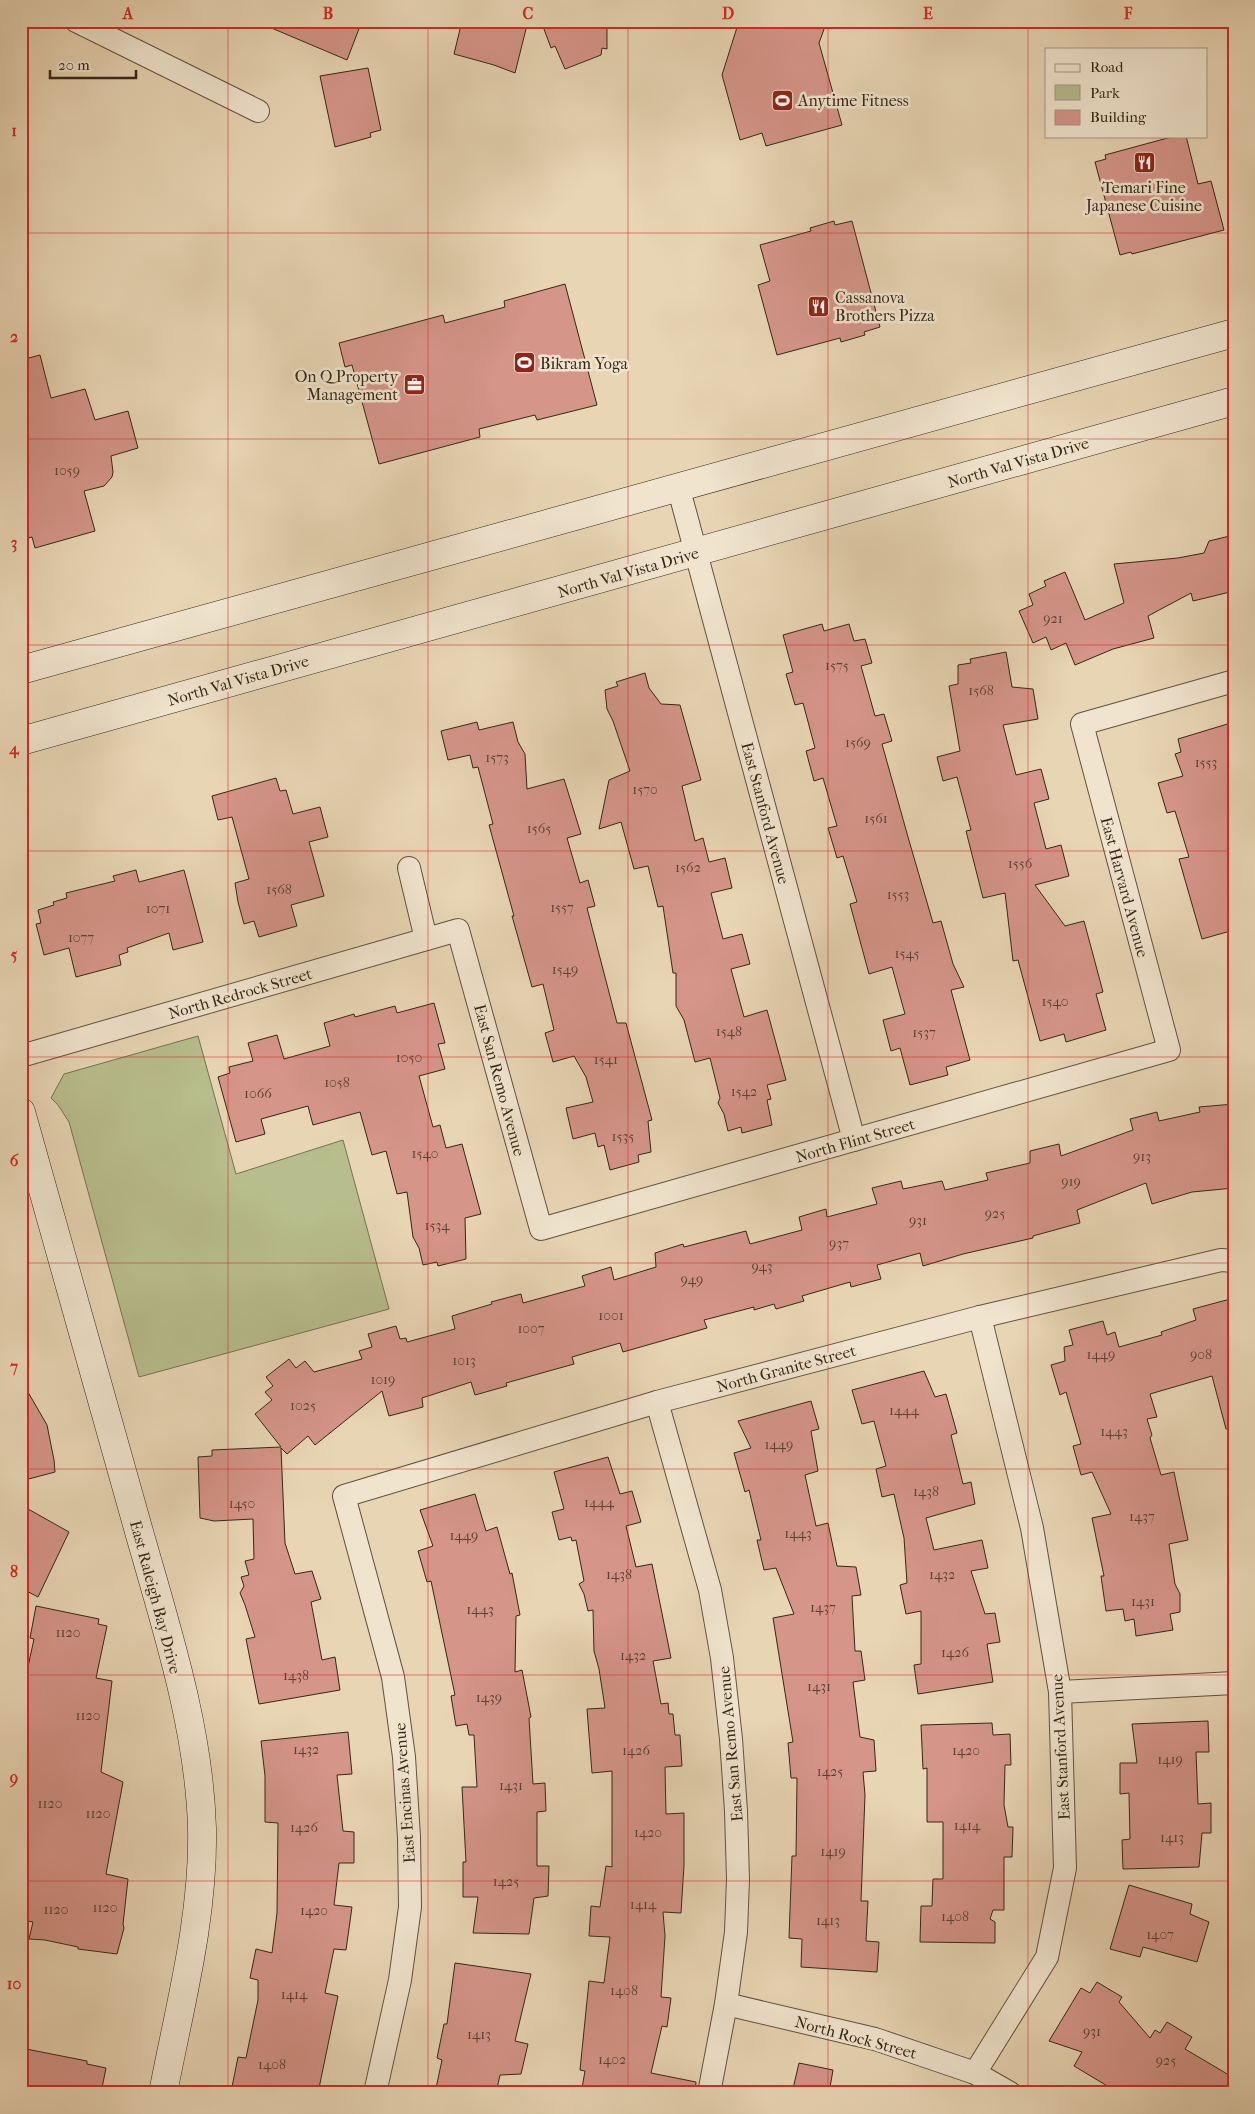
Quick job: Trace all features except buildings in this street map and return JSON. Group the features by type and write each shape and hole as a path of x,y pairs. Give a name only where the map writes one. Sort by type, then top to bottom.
{"main road":[{"path":"21,670 1234,333"},
{"name":"North Val Vista Drive","path":"21,741 1234,400"},
{"name":"East Raleigh Bay Drive","path":"21,1112 171,1649 192,1742 199,1789 202,1827 197,1919 163,2093"}],"street":[{"path":"76,21 258,111"},
{"name":"East Stanford Avenue","path":"678,486 854,1140"},
{"name":"East Harvard Avenue","path":"1169,1050 1082,724 1234,681"},
{"path":"408,868 426,939"},
{"name":"North Redrock Street","path":"21,1056 458,930"},
{"name":"East San Remo Avenue","path":"458,930 541,1229"},
{"name":"North Flint Street","path":"541,1229 1169,1050"},
{"name":"North Granite Street","path":"344,1496 657,1402 980,1317 1221,1260 1234,1261"},
{"name":"East Stanford Avenue","path":"975,2073 1047,1957 1065,1868 1060,1692 1032,1528 980,1317"},
{"name":"East San Remo Avenue","path":"657,1402 710,1590 722,1658 736,1802 738,1879 736,1932 726,2004 709,2093"},
{"name":"East Encinas Avenue","path":"344,1496 393,1677 404,1758 408,1827 410,1906 400,1980 375,2093"},
{"path":"1060,1692 1234,1683"},
{"name":"North Rock Street","path":"726,2004 875,2039 975,2073 1010,2093"}],"green space":[{"path":"198,1036 236,1174 343,1140 389,1309 139,1377 69,1122 51,1098 64,1074"}],"place":[{"name":"Anytime Fitness","path":"782,100"},
{"name":"Temari Fine Japanese Cuisine","path":"1144,163"},
{"name":"Cassanova Brothers Pizza","path":"819,306"},
{"name":"Bikram Yoga","path":"524,363"},
{"name":"On Q Property Management","path":"414,385"}]}
